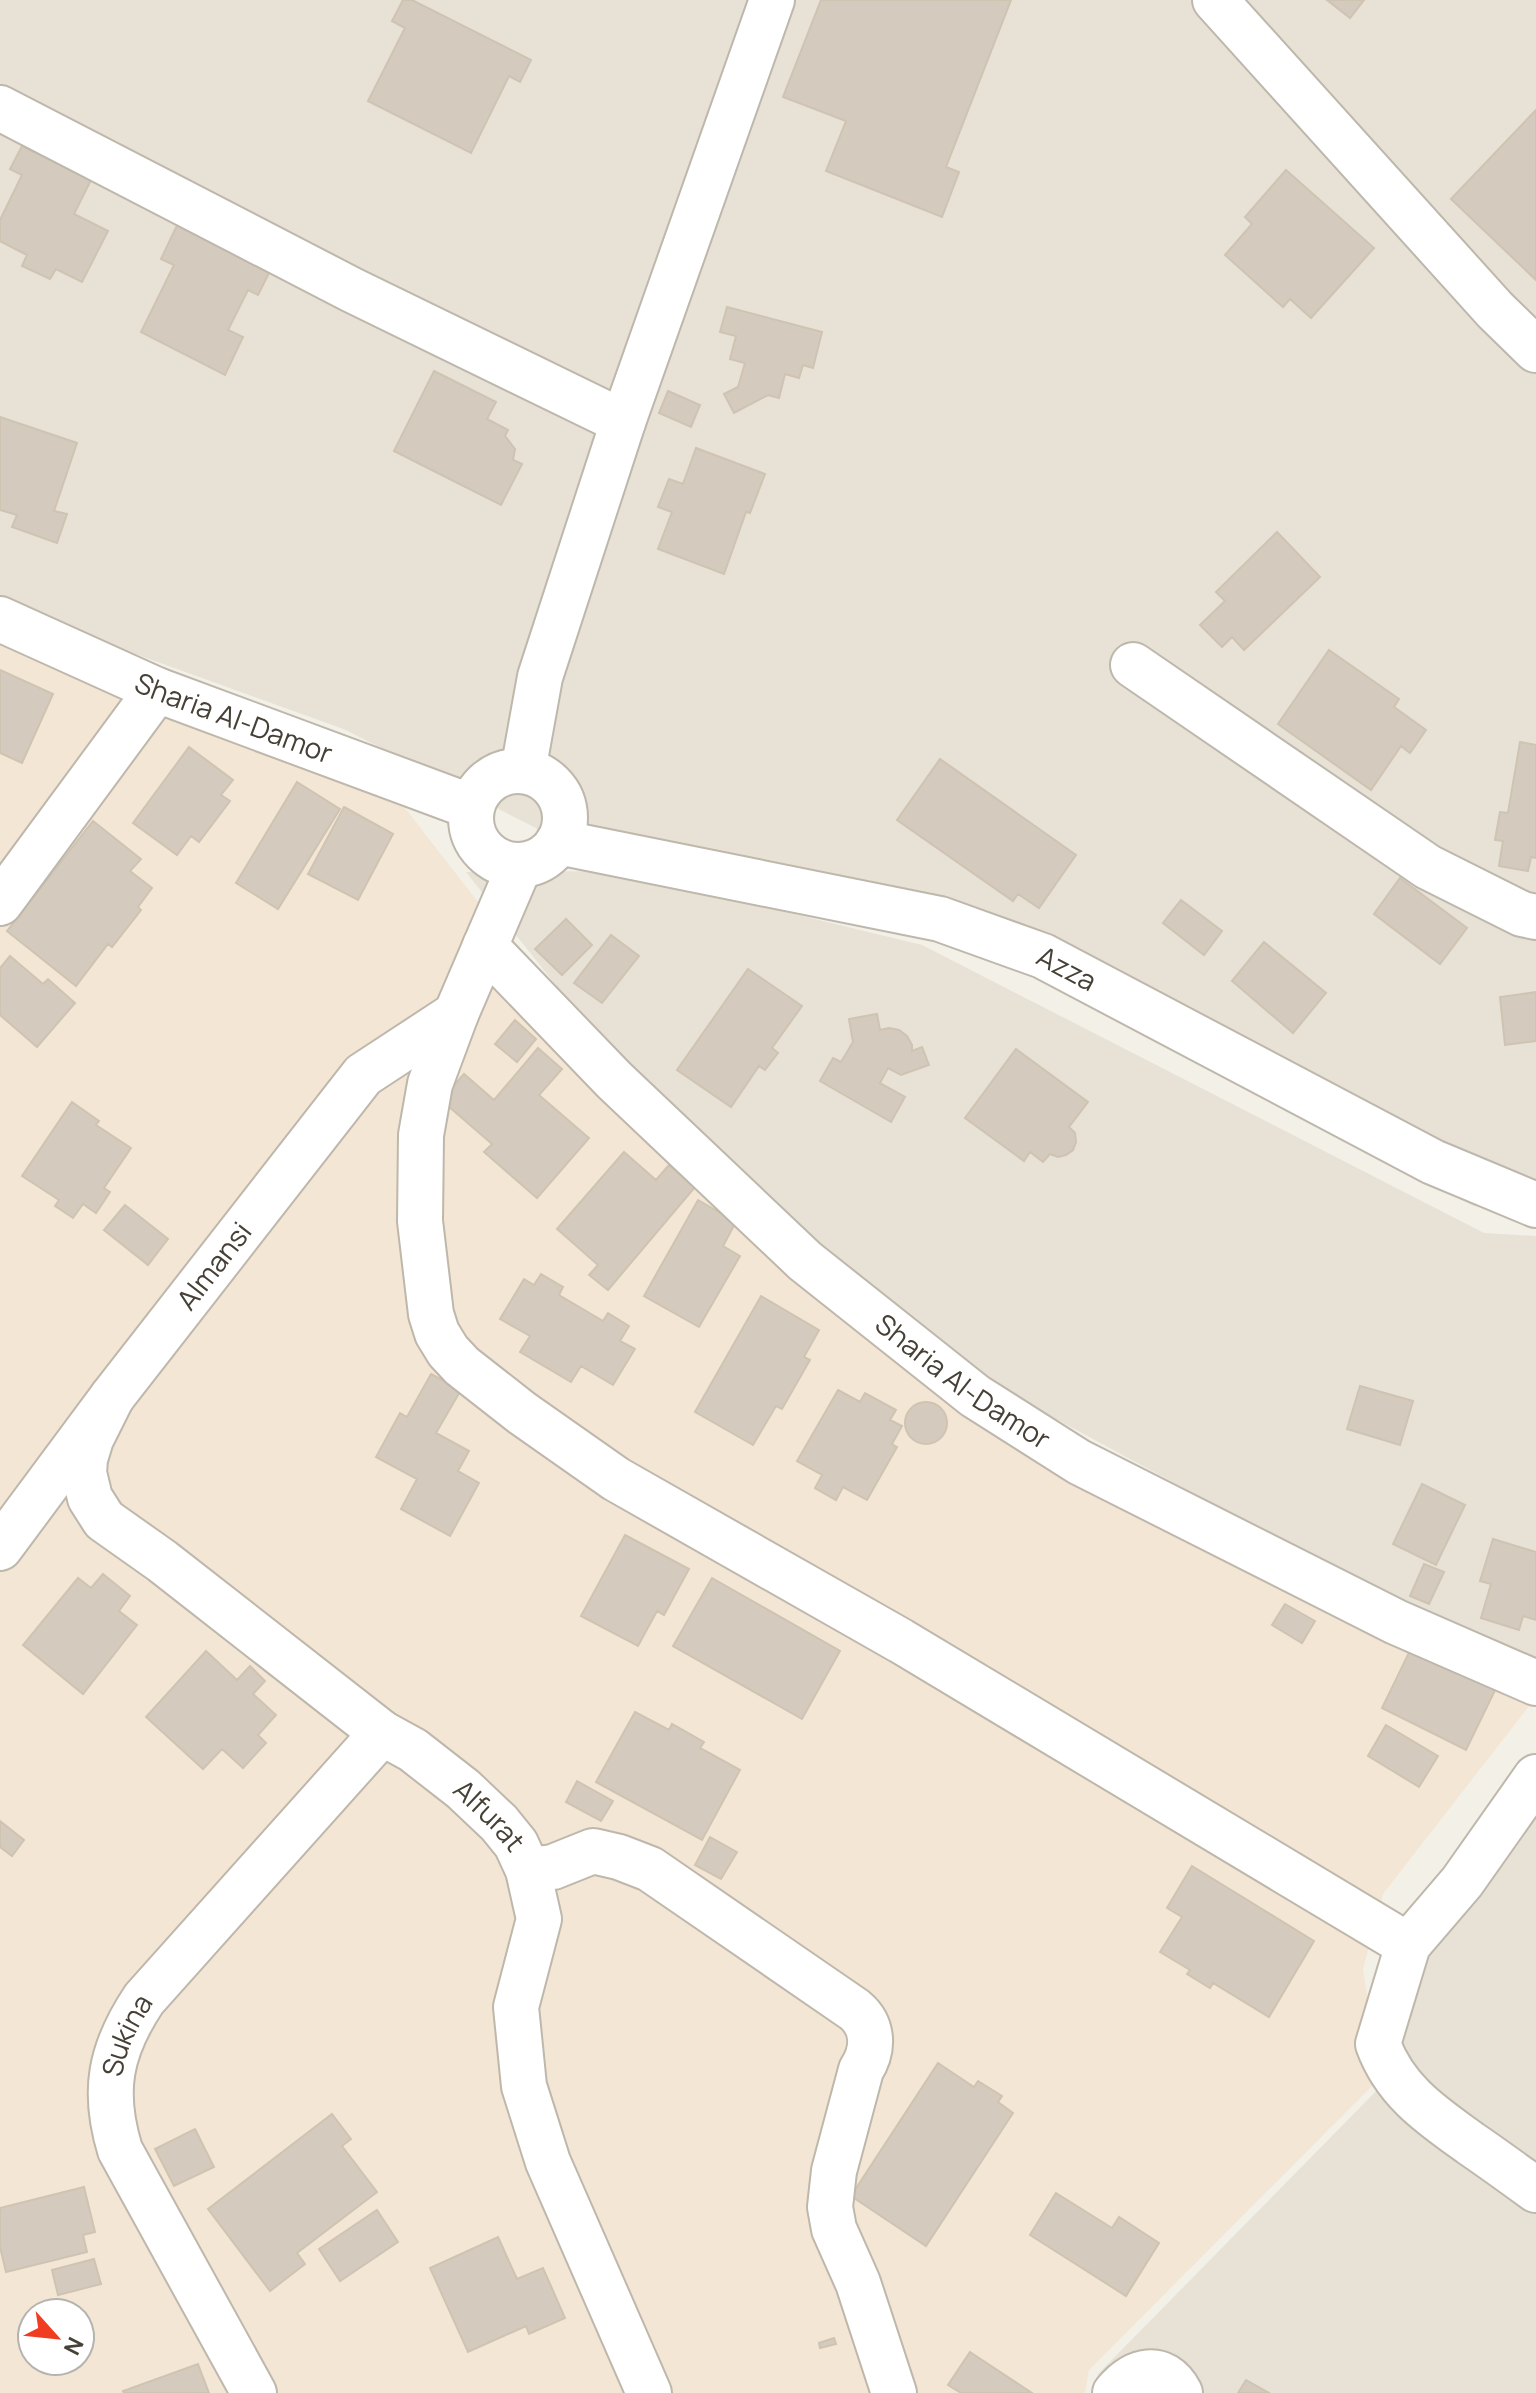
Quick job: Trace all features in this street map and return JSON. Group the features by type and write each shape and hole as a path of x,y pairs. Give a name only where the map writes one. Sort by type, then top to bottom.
{"street":[{"path":"523,771 540,677 623,422 772,0"},
{"path":"1215,0 1495,310 1536,350"},
{"path":"0,108 352,290 623,422"},
{"name":"Sharia Al-Damor","path":"0,619 157,690 472,807"},
{"path":"1133,665 1428,867 1522,914 1536,917"},
{"path":"0,903 157,690"},
{"path":"523,771 538,775 551,784 565,812 564,827 558,842 548,854 520,865 491,857 472,833 470,817 481,788 492,778 507,772 523,771"},
{"name":"Azza","path":"558,842 940,919 1043,956 1433,1162 1536,1205"},
{"path":"520,865 456,1014 430,1084 421,1135 420,1221 431,1314 437,1333 448,1351 462,1366 522,1413 616,1479 915,1649 1408,1945"},
{"name":"Sharia Al-Damor","path":"485,946 614,1080 805,1261 975,1396 1079,1462 1396,1622 1536,1683"},
{"name":"Almansi","path":"0,1548 112,1397 363,1075 456,1014"},
{"name":"Alfurat","path":"112,1397 91,1439 84,1473 90,1498 104,1520 162,1561 382,1733 413,1750 463,1789 516,1844 528,1870 539,1919 516,2007 524,2086 548,2162 649,2393"},
{"name":"Sukina","path":"254,2393 120,2150 112,2125 109,2098 111,2072 129,2021 144,1999 382,1733"},
{"path":"1536,1777 1462,1882 1408,1945 1378,2044 1393,2075 1409,2097 1536,2190"},
{"path":"528,1870 553,1867 593,1851 650,1869 855,2010 864,2021 871,2041 869,2054 861,2070 834,2171 830,2207 834,2229 858,2283 894,2393"},
{"path":"1115,2393 1129,2378 1147,2372 1164,2376 1174,2383 1180,2393"}],"shaded area":[{"path":"0,0 1536,0 1536,1212 1473,1206 917,899 590,856 346,730 0,605"},
{"path":"0,641 405,808 683,1166 930,1374 1536,1697 1383,1894 1363,1969 1380,2078 1089,2370 1085,2393 0,2393"},
{"path":"617,871 922,945 1484,1233 1536,1236 1536,1679 938,1355 678,1139 466,872"},
{"path":"1536,1756 1536,2393 1094,2393 1098,2374 1392,2075 1377,1990"}],"building":[{"path":"403,0 412,0 531,60 520,82 509,76 471,153 368,101 405,28 392,21"},
{"path":"821,0 1011,0 946,167 959,172 942,217 826,171 846,121 783,97"},
{"path":"1327,0 1364,0 1350,18"},
{"path":"1536,110 1536,280 1451,199"},
{"path":"22,146 91,180 74,214 108,231 82,282 56,269 50,279 22,266 27,255 0,241 0,220 22,175 10,169"},
{"path":"1286,170 1374,248 1311,318 1290,299 1283,307 1225,255 1252,224 1245,217"},
{"path":"180,219 273,265 258,295 248,290 228,330 243,337 225,375 141,332 174,265 161,259"},
{"path":"727,307 822,332 813,368 803,365 799,378 785,374 779,398 768,395 734,413 724,394 738,387 745,363 730,359 736,336 720,332"},
{"path":"434,371 496,402 487,419 508,430 505,436 515,449 513,460 522,464 501,505 394,451"},
{"path":"668,391 700,405 691,427 659,413"},
{"path":"0,417 77,443 54,511 67,514 57,543 12,527 17,515 0,510"},
{"path":"696,448 765,474 750,513 746,512 724,574 658,549 672,512 658,507 669,479 683,484"},
{"path":"1277,532 1320,577 1244,650 1232,637 1222,647 1200,625 1225,601 1216,592"},
{"path":"1329,650 1399,699 1394,707 1426,730 1410,753 1401,746 1371,790 1278,724"},
{"path":"0,670 53,694 22,763 0,753"},
{"path":"1520,742 1536,745 1536,858 1531,857 1528,871 1499,866 1503,841 1495,840 1500,812 1508,813"},
{"path":"189,747 233,780 221,795 230,801 199,842 191,836 177,855 133,823"},
{"path":"940,759 1076,855 1039,908 1018,894 1013,901 897,820"},
{"path":"297,782 340,809 278,909 236,883"},
{"path":"344,807 393,834 358,900 308,874"},
{"path":"93,821 141,859 130,871 152,888 138,907 141,910 112,947 108,944 76,986 7,931"},
{"path":"1400,878 1467,928 1440,964 1374,914"},
{"path":"1181,900 1222,931 1204,955 1163,923"},
{"path":"566,919 592,945 562,975 535,949"},
{"path":"611,935 639,956 602,1003 574,983"},
{"path":"1264,942 1326,993 1293,1033 1232,981"},
{"path":"10,956 43,984 48,979 75,1003 37,1047 0,1015 0,968"},
{"path":"748,969 802,1006 772,1048 778,1053 765,1070 759,1066 731,1107 677,1070"},
{"path":"1536,992 1536,1041 1505,1045 1500,997"},
{"path":"877,1014 880,1030 899,1030 907,1036 912,1051 922,1047 929,1065 901,1075 888,1068 880,1083 905,1097 891,1122 820,1081 833,1058 841,1062 853,1042 849,1019"},
{"path":"515,1020 536,1039 517,1062 495,1044"},
{"path":"538,1048 562,1069 539,1095 589,1138 537,1198 484,1152 492,1144 441,1100 464,1074 494,1100"},
{"path":"1016,1049 1088,1102 1069,1127 1075,1133 1076,1142 1073,1150 1066,1155 1058,1157 1050,1154 1043,1162 1030,1152 1024,1161 965,1118"},
{"path":"72,1102 99,1121 96,1125 131,1148 104,1188 110,1192 96,1213 83,1204 73,1218 55,1206 59,1200 22,1176"},
{"path":"624,1152 656,1180 669,1165 695,1187 608,1290 589,1275 598,1265 557,1229"},
{"path":"698,1200 736,1222 723,1246 740,1256 699,1327 644,1296"},
{"path":"125,1205 168,1239 148,1265 104,1230"},
{"path":"541,1274 563,1287 559,1295 603,1321 608,1313 629,1326 620,1341 635,1349 613,1385 581,1366 571,1382 520,1352 530,1336 500,1319 524,1279 534,1285"},
{"path":"761,1296 819,1330 804,1357 810,1360 782,1409 776,1406 753,1445 695,1412"},
{"path":"431,1374 461,1390 436,1433 469,1451 458,1471 479,1483 450,1536 401,1509 417,1479 376,1457 400,1413 407,1417"},
{"path":"1360,1386 1413,1401 1400,1445 1347,1429"},
{"path":"838,1390 860,1402 865,1393 896,1410 890,1420 902,1426 892,1444 897,1447 867,1500 843,1487 836,1500 815,1488 822,1475 797,1461"},
{"path":"926,1402 941,1408 947,1423 941,1438 926,1444 911,1438 905,1423 911,1408"},
{"path":"1422,1484 1465,1505 1436,1565 1393,1544"},
{"path":"625,1535 689,1569 664,1615 657,1611 638,1646 581,1616"},
{"path":"1493,1539 1536,1552 1536,1620 1523,1616 1519,1630 1481,1618 1491,1584 1480,1581"},
{"path":"1424,1564 1444,1572 1429,1604 1410,1596"},
{"path":"103,1574 130,1596 119,1611 137,1625 83,1694 23,1645 78,1578 91,1588"},
{"path":"712,1578 840,1651 802,1719 673,1646"},
{"path":"1285,1604 1315,1621 1302,1643 1272,1625"},
{"path":"1418,1634 1502,1676 1466,1750 1382,1708"},
{"path":"206,1651 237,1680 250,1666 265,1681 253,1694 276,1715 258,1735 266,1743 243,1768 222,1749 203,1769 146,1717"},
{"path":"635,1712 669,1730 672,1724 704,1742 700,1748 740,1770 702,1840 596,1782"},
{"path":"1386,1725 1438,1756 1419,1787 1368,1756"},
{"path":"577,1781 613,1801 601,1821 566,1802"},
{"path":"0,1821 24,1840 12,1856 0,1847"},
{"path":"710,1837 737,1852 721,1879 695,1865"},
{"path":"1192,1866 1314,1941 1269,2017 1213,1983 1210,1988 1187,1974 1190,1970 1160,1952 1182,1917 1167,1908"},
{"path":"938,2063 974,2087 978,2081 1002,2096 998,2102 1013,2113 926,2246 851,2196"},
{"path":"332,2114 351,2139 342,2146 377,2192 297,2253 305,2264 270,2291 208,2209"},
{"path":"195,2129 214,2167 174,2186 155,2149"},
{"path":"84,2187 95,2232 83,2235 87,2252 6,2272 0,2247 0,2208"},
{"path":"1056,2193 1112,2228 1119,2217 1159,2243 1126,2296 1030,2235"},
{"path":"377,2210 398,2242 340,2281 319,2249"},
{"path":"498,2237 517,2279 543,2268 565,2318 529,2334 526,2326 468,2352 430,2268"},
{"path":"94,2259 101,2284 58,2295 52,2270"},
{"path":"834,2338 836,2344 820,2348 819,2343"},
{"path":"970,2352 1032,2393 961,2393 948,2385"},
{"path":"198,2364 209,2393 123,2391"},
{"path":"1246,2380 1269,2393 1238,2393"}]}
